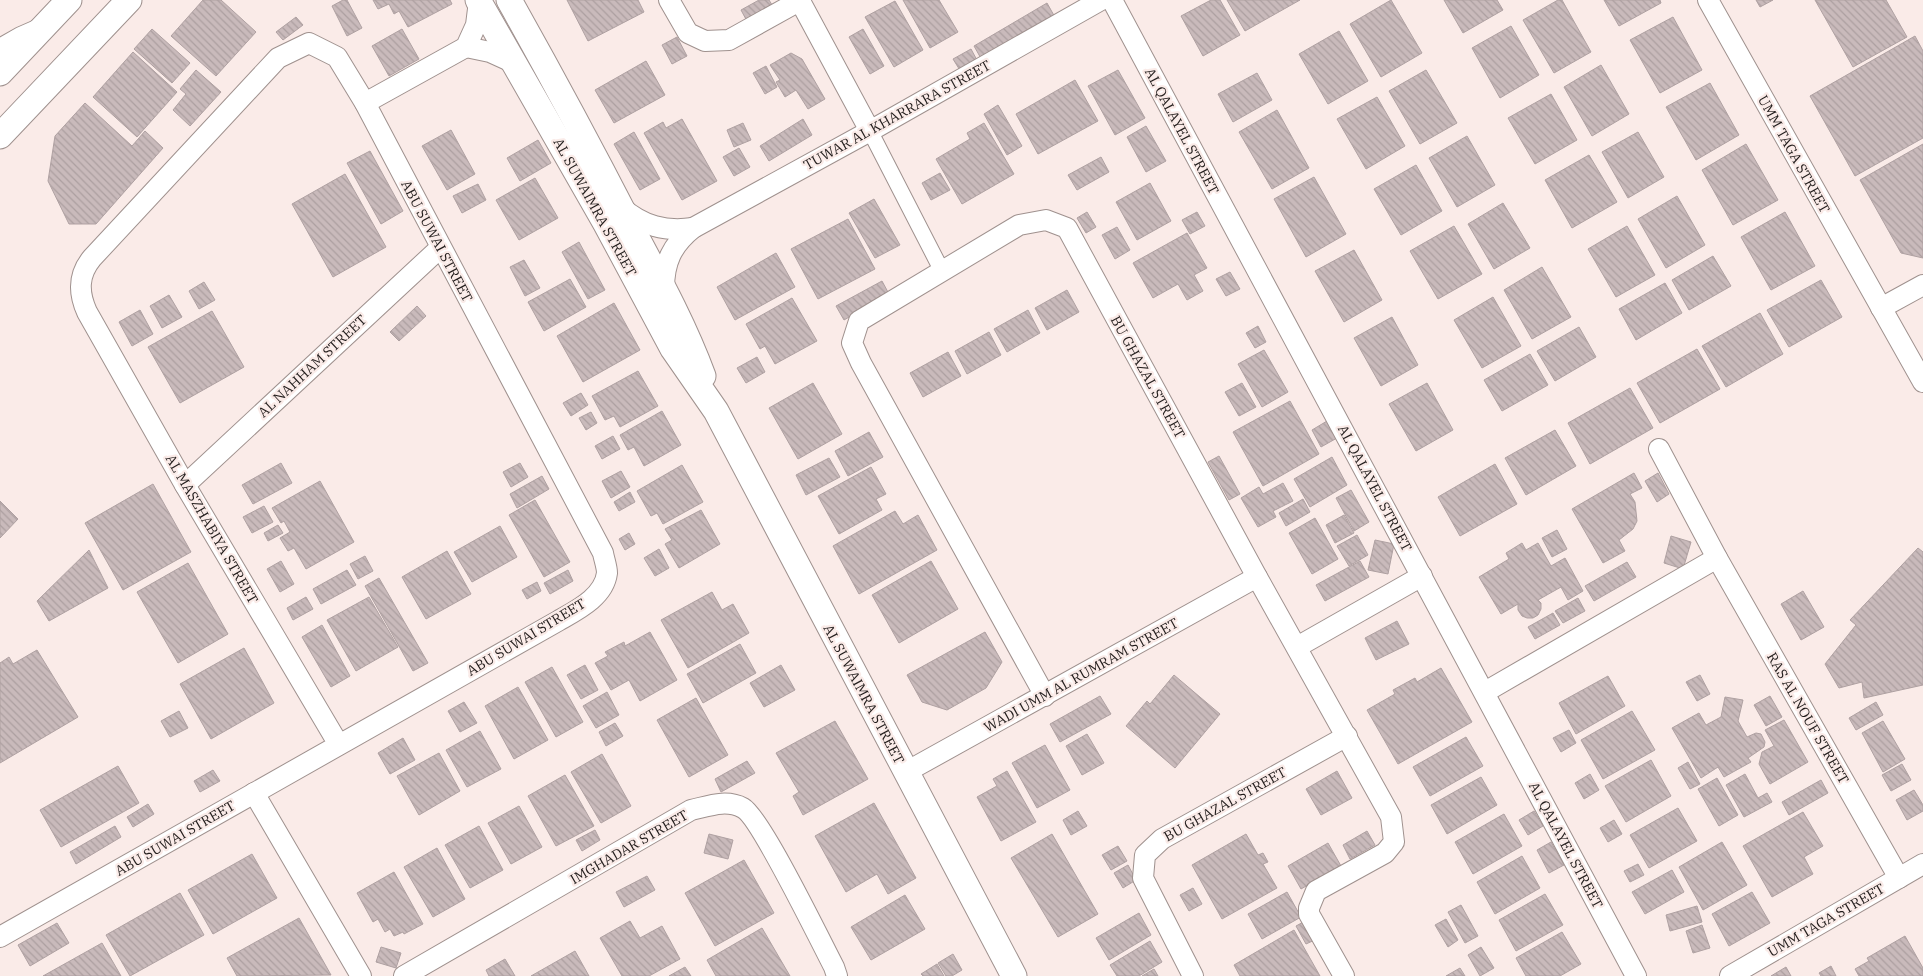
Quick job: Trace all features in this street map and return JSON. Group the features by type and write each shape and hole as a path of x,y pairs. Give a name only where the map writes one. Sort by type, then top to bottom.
{"street":[{"path":"0,73 69,0"},
{"path":"0,136 129,0"},
{"path":"365,103 466,47 476,25 479,0"},
{"name":"AL SUWAIMRA STREET","path":"479,0 512,62 606,224 673,349 716,411"},
{"name":"AL SUWAIMRA STREET","path":"509,0 561,92 664,289 689,340 716,411 1014,976"},
{"path":"669,0 688,33 706,42 729,40 800,0 942,271"},
{"name":"TUWAR AL KHARRARA STREET","path":"664,289 667,261 673,248 693,228 870,131 1100,0"},
{"name":"AL QALAYEL STREET","path":"1112,0 1636,976"},
{"name":"UMM TAGA STREET","path":"1708,0 1923,382"},
{"path":"0,49 21,37 42,29"},
{"name":"ABU SUWAI STREET","path":"0,937 584,606 601,589 607,572 603,553 365,103 337,57 309,43 278,58 86,264 80,291 87,312"},
{"path":"466,47 490,52 512,62"},
{"name":"TUWAR AL KHARRARA STREET","path":"621,207 642,222 654,227 667,229 693,228"},
{"name":"BU GHAZAL STREET","path":"1045,696 861,363 852,343 859,321 1019,225 1046,220 1067,228 1257,578 1391,817 1394,842 1386,853 1316,892 1309,908 1309,914 1344,976"},
{"name":"AL NAHHAM STREET","path":"185,485 440,248"},
{"path":"1881,308 1923,285"},
{"name":"AL MASZHABIYA STREET","path":"87,312 185,485 339,745"},
{"name":"RAS AL NOUF STREET","path":"1659,449 1717,558 1899,878"},
{"path":"1484,692 1717,558"},
{"path":"1297,647 1422,576"},
{"name":"WADI UMM AL RUMRAM STREET","path":"906,772 1257,578"},
{"name":"BU GHAZAL STREET","path":"1193,976 1143,878 1146,856 1162,838 1347,736"},
{"path":"254,793 361,976"},
{"name":"IMGHADAR STREET","path":"404,976 692,810 724,802 744,809 762,832 837,976"},
{"name":"UMM TAGA STREET","path":"1730,976 1923,864"}],"building":[{"path":"203,0 221,0 256,32 216,76 171,36"},
{"path":"347,0 362,28 347,36 332,6"},
{"path":"373,0 450,0 452,4 408,27 399,11 394,14 389,4 378,9"},
{"path":"567,0 638,0 644,12 588,41"},
{"path":"759,0 769,0 774,8 748,23 741,10"},
{"path":"903,0 939,0 958,32 930,48"},
{"path":"1211,0 1220,0 1240,35 1203,56 1181,16"},
{"path":"1227,0 1300,0 1245,31"},
{"path":"1391,0 1422,53 1381,77 1350,24"},
{"path":"1444,0 1497,0 1503,10 1463,33"},
{"path":"1558,0 1562,0 1591,52 1554,73 1523,20"},
{"path":"1604,0 1660,0 1661,3 1619,26"},
{"path":"1756,0 1773,0 1760,7"},
{"path":"1815,0 1886,0 1907,37 1853,67"},
{"path":"895,1 923,50 894,67 865,17"},
{"path":"1047,3 1056,19 983,62 974,46"},
{"path":"296,17 303,25 283,40 276,32"},
{"path":"1673,17 1702,70 1660,93 1630,40"},
{"path":"1511,26 1539,75 1500,98 1472,48"},
{"path":"152,29 190,63 172,83 134,49"},
{"path":"402,29 419,59 389,76 372,46"},
{"path":"863,29 884,66 870,74 849,37"},
{"path":"1339,31 1368,81 1328,104 1299,54"},
{"path":"1915,36 1923,51 1923,138 1855,176 1810,96"},
{"path":"677,37 687,56 672,64 662,45"},
{"path":"971,49 978,62 961,72 953,59"},
{"path":"133,52 177,92 137,137 93,97"},
{"path":"791,53 802,59 825,99 808,109 796,90 785,97 776,82 780,80 770,65"},
{"path":"646,61 665,95 614,123 595,90"},
{"path":"1601,65 1629,114 1592,136 1564,87"},
{"path":"766,66 777,87 765,94 753,73"},
{"path":"196,70 221,92 190,126 173,110 186,94 180,89"},
{"path":"1118,70 1145,118 1115,135 1088,86"},
{"path":"1426,70 1457,123 1420,144 1389,91"},
{"path":"1257,73 1272,100 1233,122 1218,94"},
{"path":"1075,80 1098,121 1038,154 1016,114"},
{"path":"1710,83 1739,135 1696,160 1666,107"},
{"path":"1551,94 1577,140 1535,164 1508,118"},
{"path":"1377,97 1405,146 1366,169 1337,119"},
{"path":"85,103 132,146 145,131 163,148 96,224 69,224 48,181 55,136"},
{"path":"998,105 1022,146 1007,155 984,114"},
{"path":"1277,110 1309,168 1272,189 1239,132"},
{"path":"682,119 717,181 682,200 644,133 663,122 666,128"},
{"path":"803,119 812,135 769,161 760,146"},
{"path":"743,123 751,140 734,147 727,130"},
{"path":"984,123 1014,174 962,204 936,159 970,139 967,133"},
{"path":"1146,126 1166,161 1146,172 1127,137"},
{"path":"451,130 475,174 447,190 422,146"},
{"path":"634,132 660,179 640,190 614,144"},
{"path":"1638,132 1664,177 1628,198 1602,152"},
{"path":"1467,136 1495,185 1457,207 1429,158"},
{"path":"538,140 551,163 520,181 507,158"},
{"path":"1746,144 1778,200 1733,225 1702,170"},
{"path":"1923,144 1923,258 1901,253 1860,180"},
{"path":"739,148 750,167 734,176 723,157"},
{"path":"370,151 403,211 381,224 347,163"},
{"path":"1589,155 1617,202 1572,228 1545,180"},
{"path":"1101,157 1109,172 1077,190 1068,175"},
{"path":"1416,165 1442,211 1401,235 1374,189"},
{"path":"940,173 950,190 931,200 922,183"},
{"path":"345,174 386,247 333,277 292,204"},
{"path":"1314,177 1346,234 1306,257 1274,199"},
{"path":"535,178 558,218 519,240 496,200"},
{"path":"1150,183 1171,221 1137,240 1116,202"},
{"path":"478,184 486,200 462,213 453,196"},
{"path":"1677,196 1705,245 1666,268 1638,219"},
{"path":"874,199 900,245 875,258 849,213"},
{"path":"1503,203 1530,248 1494,269 1468,224"},
{"path":"1087,212 1096,227 1086,233 1077,218"},
{"path":"1197,212 1205,226 1190,234 1182,220"},
{"path":"1785,212 1815,266 1771,290 1741,237"},
{"path":"848,219 875,269 818,299 791,249"},
{"path":"1454,226 1482,274 1438,299 1410,251"},
{"path":"1627,226 1655,275 1616,297 1588,249"},
{"path":"1117,227 1130,250 1115,259 1102,235"},
{"path":"1187,233 1207,268 1194,275 1203,291 1187,300 1178,284 1153,298 1133,263"},
{"path":"579,242 605,290 588,299 562,252"},
{"path":"1354,250 1382,300 1344,322 1315,271"},
{"path":"776,253 795,287 735,320 717,287"},
{"path":"1713,256 1731,286 1689,310 1672,280"},
{"path":"524,260 540,288 525,296 510,267"},
{"path":"1542,267 1571,317 1532,339 1504,290"},
{"path":"1230,272 1240,289 1226,296 1216,279"},
{"path":"570,279 586,307 544,331 528,302"},
{"path":"1821,280 1842,317 1789,347 1767,310"},
{"path":"882,281 889,294 844,320 836,306"},
{"path":"204,282 215,300 199,309 189,291"},
{"path":"1665,283 1682,313 1636,340 1619,309"},
{"path":"1067,290 1079,312 1047,330 1035,308"},
{"path":"169,295 182,317 162,328 150,306"},
{"path":"1493,297 1521,346 1482,368 1454,320"},
{"path":"792,298 817,341 775,364 765,346 760,349 746,324"},
{"path":"614,303 640,350 583,382 557,336"},
{"path":"417,306 426,316 399,341 390,332"},
{"path":"140,310 153,334 132,346 119,322"},
{"path":"1028,310 1040,333 1007,352 994,329"},
{"path":"212,311 244,367 180,403 148,347"},
{"path":"1760,313 1783,354 1726,387 1702,346"},
{"path":"1392,317 1418,365 1381,386 1354,338"},
{"path":"1258,326 1266,342 1255,348 1246,333"},
{"path":"1579,327 1596,357 1555,381 1537,351"},
{"path":"989,332 1001,355 967,374 955,351"},
{"path":"1697,349 1720,389 1660,423 1637,383"},
{"path":"1264,350 1288,392 1262,407 1238,364"},
{"path":"948,352 961,376 923,397 910,373"},
{"path":"1530,354 1548,385 1502,411 1484,380"},
{"path":"757,357 765,372 746,383 737,368"},
{"path":"638,371 658,406 620,427 614,416 605,420 592,396"},
{"path":"813,383 842,434 798,459 769,408"},
{"path":"1242,383 1256,407 1239,416 1225,392"},
{"path":"1427,383 1453,430 1416,451 1389,404"},
{"path":"1630,388 1653,428 1590,464 1568,423"},
{"path":"581,393 588,405 571,416 563,403"},
{"path":"1290,401 1319,454 1263,486 1233,432"},
{"path":"662,411 681,445 644,466 634,447 628,450 620,435"},
{"path":"591,412 597,423 586,430 579,418"},
{"path":"1327,421 1337,438 1321,447 1312,430"},
{"path":"1555,430 1576,466 1526,495 1505,458"},
{"path":"869,432 883,457 848,476 835,451"},
{"path":"613,436 620,449 602,459 595,446"},
{"path":"1219,456 1240,494 1229,500 1208,462"},
{"path":"1332,457 1347,485 1310,507 1294,479"},
{"path":"829,458 840,477 806,495 796,475"},
{"path":"281,463 292,483 253,504 242,485"},
{"path":"520,463 528,477 511,487 503,472"},
{"path":"1495,464 1517,504 1460,536 1438,497"},
{"path":"682,465 703,502 663,524 657,513 651,516 637,491"},
{"path":"871,467 886,494 876,499 882,510 839,534 818,496"},
{"path":"621,471 630,487 611,498 602,481"},
{"path":"1634,473 1642,488 1630,494 1635,502 1637,521 1633,529 1619,540 1625,551 1603,563 1572,509"},
{"path":"1658,473 1669,494 1657,502 1645,481"},
{"path":"542,476 549,489 517,508 510,494"},
{"path":"320,481 354,542 306,569 294,548 288,551 280,538 290,532 284,521 281,523 272,508"},
{"path":"1283,483 1293,501 1273,511 1276,517 1258,527 1241,498 1259,487 1263,494"},
{"path":"153,484 191,552 123,590 85,523"},
{"path":"1351,490 1369,522 1354,531 1336,498"},
{"path":"630,492 635,502 619,511 614,502"},
{"path":"1303,499 1310,512 1286,526 1279,513"},
{"path":"535,500 570,562 544,577 509,515"},
{"path":"0,501 18,519 0,538"},
{"path":"264,506 273,522 252,533 243,517"},
{"path":"701,510 720,544 679,568 665,544 672,540 665,529"},
{"path":"895,511 903,524 918,515 937,550 859,594 833,546"},
{"path":"1344,515 1354,533 1335,543 1326,525"},
{"path":"1315,518 1338,559 1312,574 1289,533"},
{"path":"278,525 283,533 268,541 264,533"},
{"path":"500,526 517,557 472,582 454,552"},
{"path":"1557,530 1567,549 1552,557 1542,538"},
{"path":"629,533 635,544 625,550 619,539"},
{"path":"1357,535 1368,555 1349,566 1337,546"},
{"path":"1671,536 1691,542 1683,569 1664,563"},
{"path":"1375,540 1394,544 1388,574 1368,570"},
{"path":"1522,543 1526,550 1538,543 1551,566 1565,558 1583,591 1568,600 1561,587 1538,600 1541,603 1541,609 1538,615 1533,618 1522,616 1518,610 1518,604 1501,614 1479,577 1509,559 1506,553"},
{"path":"1918,548 1923,552 1923,685 1864,698 1862,682 1839,688 1825,664 1856,625 1850,620"},
{"path":"659,549 669,568 655,576 644,558"},
{"path":"89,550 108,588 49,621 37,601"},
{"path":"447,551 471,594 426,619 402,577"},
{"path":"365,556 373,571 358,579 350,564"},
{"path":"281,561 294,584 280,592 267,569"},
{"path":"931,561 958,609 899,643 872,595"},
{"path":"1360,561 1369,577 1325,601 1316,585"},
{"path":"1627,562 1636,577 1594,601 1585,586"},
{"path":"188,563 228,634 178,663 137,592"},
{"path":"347,570 356,585 321,604 313,589"},
{"path":"568,570 573,581 550,594 544,583"},
{"path":"379,578 428,663 413,671 365,586"},
{"path":"537,582 541,591 527,599 522,590"},
{"path":"1803,591 1824,627 1801,640 1781,604"},
{"path":"712,592 722,610 733,604 749,633 688,668 661,620"},
{"path":"306,597 313,609 293,620 287,608"},
{"path":"369,597 398,647 356,671 327,620"},
{"path":"1578,598 1585,611 1563,623 1555,611"},
{"path":"1553,613 1560,625 1535,639 1528,627"},
{"path":"1397,621 1409,644 1376,660 1365,638"},
{"path":"322,625 350,676 331,687 302,637"},
{"path":"650,632 677,680 640,701 629,680 611,690 595,663 608,656 605,652 624,642 625,646"},
{"path":"985,632 1002,662 986,688 947,710 922,702 907,675"},
{"path":"740,644 756,673 703,703 687,674"},
{"path":"244,648 274,703 211,739 180,684"},
{"path":"37,650 78,717 0,763 0,663 9,657 13,664"},
{"path":"585,665 598,690 581,699 567,675"},
{"path":"781,665 795,690 764,707 750,683"},
{"path":"552,667 583,722 556,737 525,682"},
{"path":"1441,668 1472,722 1398,764 1367,710 1395,694 1393,690 1415,678 1417,682"},
{"path":"1174,675 1220,714 1175,768 1126,726 1147,701 1150,704"},
{"path":"1700,675 1710,694 1697,701 1686,682"},
{"path":"1608,676 1625,706 1576,734 1559,703"},
{"path":"518,687 548,740 514,759 485,706"},
{"path":"607,692 619,715 596,728 583,706"},
{"path":"1100,696 1111,714 1060,742 1050,724"},
{"path":"1770,696 1782,717 1766,726 1754,705"},
{"path":"1725,697 1743,700 1738,721 1747,737 1756,733 1761,734 1765,742 1764,747 1748,758 1751,762 1724,777 1718,767 1701,778 1672,728 1699,713 1706,725 1721,717"},
{"path":"696,698 728,755 689,777 657,720"},
{"path":"464,702 477,723 460,732 448,711"},
{"path":"1876,702 1883,715 1856,730 1849,718"},
{"path":"179,711 188,728 170,737 161,721"},
{"path":"1632,711 1655,750 1603,779 1581,740"},
{"path":"1784,720 1808,762 1770,784 1759,764 1762,752 1774,746 1765,730"},
{"path":"835,721 868,779 803,815 793,796 799,792 776,753"},
{"path":"1883,721 1905,759 1883,772 1862,733"},
{"path":"615,723 623,736 606,746 599,732"},
{"path":"1569,730 1576,743 1561,752 1553,738"},
{"path":"480,731 501,769 467,787 446,750"},
{"path":"1087,734 1104,763 1082,775 1066,746"},
{"path":"1466,737 1483,766 1430,796 1413,767"},
{"path":"403,738 415,760 390,774 378,753"},
{"path":"1045,745 1070,790 1037,808 1012,763"},
{"path":"439,753 460,791 419,815 397,776"},
{"path":"602,754 631,806 601,823 571,772"},
{"path":"1651,760 1671,796 1626,822 1605,786"},
{"path":"747,761 755,773 721,792 715,779"},
{"path":"1688,762 1700,784 1690,789 1678,768"},
{"path":"1902,764 1911,780 1891,791 1882,775"},
{"path":"118,766 139,803 61,847 40,810"},
{"path":"213,770 220,781 200,792 194,781"},
{"path":"1007,771 1036,822 1001,841 977,797 997,786 993,779"},
{"path":"1337,771 1352,798 1321,815 1306,789"},
{"path":"1590,774 1599,790 1584,799 1575,783"},
{"path":"1745,774 1758,798 1767,793 1772,802 1744,817 1726,785"},
{"path":"565,775 594,826 556,846 528,796"},
{"path":"1481,777 1497,805 1447,834 1431,805"},
{"path":"1717,778 1738,815 1719,826 1698,789"},
{"path":"1821,780 1828,793 1789,815 1782,802"},
{"path":"1914,790 1923,805 1923,811 1907,820 1896,800"},
{"path":"874,803 916,878 888,894 877,874 846,892 815,836"},
{"path":"148,804 154,814 133,827 127,817"},
{"path":"519,806 542,847 511,864 488,823"},
{"path":"1678,808 1697,841 1649,868 1630,835"},
{"path":"1078,811 1087,826 1071,835 1063,820"},
{"path":"1534,811 1543,826 1528,835 1519,820"},
{"path":"1803,812 1823,846 1804,857 1813,874 1772,897 1743,846"},
{"path":"1504,814 1522,846 1473,874 1455,842"},
{"path":"1614,820 1622,834 1608,842 1600,828"},
{"path":"115,826 121,837 76,864 70,852"},
{"path":"479,826 503,870 470,888 445,845"},
{"path":"595,830 600,840 582,851 576,840"},
{"path":"1367,831 1375,845 1350,859 1343,845"},
{"path":"709,834 733,840 728,859 704,853"},
{"path":"1052,834 1098,914 1058,937 1011,858"},
{"path":"1246,834 1258,855 1263,853 1268,862 1263,864 1277,888 1222,919 1192,865"},
{"path":"1551,842 1564,865 1549,873 1537,850"},
{"path":"1722,842 1747,885 1703,910 1679,867"},
{"path":"1328,843 1341,866 1301,889 1288,866"},
{"path":"1118,846 1127,861 1111,870 1102,855"},
{"path":"437,848 465,899 433,917 404,867"},
{"path":"252,854 277,898 213,934 188,890"},
{"path":"1522,856 1540,888 1495,914 1477,882"},
{"path":"744,860 774,913 715,946 685,893"},
{"path":"1638,864 1644,875 1630,882 1624,871"},
{"path":"1128,865 1136,880 1123,888 1114,873"},
{"path":"1672,870 1684,892 1645,914 1632,892"},
{"path":"394,872 423,924 404,934 403,932 394,936 390,929 385,932 378,919 373,922 357,893"},
{"path":"647,876 655,890 624,907 616,892"},
{"path":"1193,888 1202,904 1189,911 1180,895"},
{"path":"1287,892 1301,917 1262,939 1248,914"},
{"path":"1752,892 1770,923 1729,946 1712,914"},
{"path":"180,893 204,935 130,976 106,935"},
{"path":"1545,894 1563,925 1516,951 1499,920"},
{"path":"905,895 925,929 871,960 851,927"},
{"path":"1461,905 1478,936 1465,943 1448,912"},
{"path":"1697,906 1702,922 1670,931 1666,915"},
{"path":"1139,913 1151,935 1109,960 1096,938"},
{"path":"299,918 331,975 237,976 227,958"},
{"path":"1446,919 1458,940 1448,947 1435,925"},
{"path":"1307,920 1317,939 1306,944 1296,926"},
{"path":"630,921 640,938 662,926 680,959 649,976 622,976 600,938"},
{"path":"57,923 69,943 30,966 18,945"},
{"path":"1702,925 1710,948 1693,953 1686,931"},
{"path":"762,928 790,976 716,976 707,960"},
{"path":"1294,930 1320,976 1240,976 1234,965"},
{"path":"1562,932 1581,964 1560,976 1526,976 1516,958"},
{"path":"1905,936 1923,968 1923,976 1859,976 1855,969 1869,961 1867,958"},
{"path":"1150,941 1162,962 1139,976 1117,976 1110,965"},
{"path":"102,943 121,976 43,976"},
{"path":"381,947 401,953 396,968 376,962"},
{"path":"1481,947 1494,968 1480,976 1468,955"},
{"path":"575,951 589,976 531,976"},
{"path":"953,954 962,970 952,976 946,976 938,963"},
{"path":"505,959 515,976 489,976 486,970"},
{"path":"937,964 944,976 923,976 921,974"},
{"path":"1831,966 1836,976 1821,976 1819,973"},
{"path":"685,967 691,976 669,976"},
{"path":"1786,967 1791,976 1771,976"},
{"path":"1460,968 1465,976 1446,976"},
{"path":"1154,969 1158,976 1142,976"}]}
